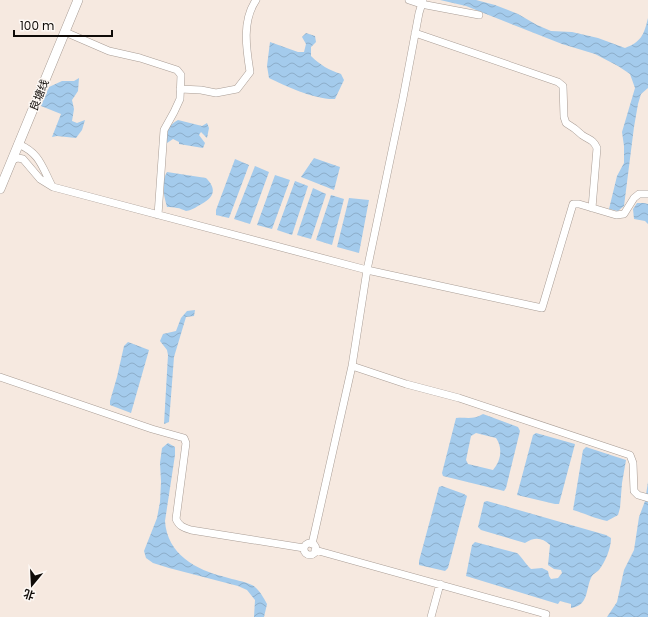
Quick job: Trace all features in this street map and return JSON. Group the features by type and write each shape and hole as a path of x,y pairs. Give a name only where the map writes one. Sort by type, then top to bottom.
{"street":[{"name":"良塘线","path":"0,189 78,0"},
{"path":"180,89 201,90 216,93 237,88 250,72 246,25 252,6 256,0"},
{"path":"408,0 478,15"},
{"path":"0,376 152,429 184,438 186,443 176,519 178,524 183,527 191,530 304,548 305,552 312,554 352,366 367,270 422,2"},
{"path":"65,32 109,51 140,58 177,70 181,75 180,99 164,130 158,215"},
{"path":"416,33 558,82 563,86 564,117 566,123 579,130 582,135 595,142 597,148 592,208"},
{"path":"18,144 28,148 35,154 41,162 53,187"},
{"path":"12,160 18,158 23,159 40,179 53,187 367,270 542,308 572,204 579,204 616,215 624,214 634,198 639,194 648,194"},
{"path":"352,366 406,384 459,398 630,455 633,463 634,491 645,497"},
{"path":"314,547 546,614 545,617"},
{"path":"431,617 440,584"}],"water":[{"path":"440,0 476,0 495,5 518,14 551,31 572,32 598,38 625,48 635,43 641,37 648,18 648,88 641,94 638,104 624,206 618,211 609,209 617,176 624,163 622,132 635,88 630,74 595,54 562,44 466,6"},
{"path":"306,33 315,36 316,42 311,47 311,56 325,67 341,74 344,80 335,99 327,99 310,95 269,78 267,66 270,42 298,52 304,52 306,44 302,37"},
{"path":"79,78 78,91 72,100 74,109 72,121 77,123 85,120 82,130 76,138 57,136 52,137 61,114 41,106 49,87 62,81 74,81"},
{"path":"178,120 202,126 207,123 209,128 207,138 201,132 199,135 205,143 203,148 179,144 179,142 173,139 167,143 166,135 168,129"},
{"path":"314,158 340,167 334,190 301,177"},
{"path":"235,159 249,165 229,218 216,215 216,210"},
{"path":"255,166 269,172 250,224 234,219"},
{"path":"167,172 206,178 212,187 212,194 207,200 195,208 186,211 178,208 167,207 163,185"},
{"path":"275,175 290,180 272,229 257,225"},
{"path":"295,181 308,186 292,235 277,230"},
{"path":"313,188 326,194 311,239 297,235"},
{"path":"331,195 344,199 332,245 316,240"},
{"path":"349,198 369,200 359,253 337,247"},
{"path":"637,203 648,204 648,224 645,221 634,219 633,209"},
{"path":"195,310 194,316 186,317 174,357 169,422 164,424 168,355 167,350 160,341 163,334 176,331 181,318 187,311"},
{"path":"128,342 149,350 131,413 110,405 124,346"},
{"path":"483,414 518,427 520,431 504,491 443,476 442,473 456,418 473,418","holes":["476,433 496,438 500,446 500,454 498,463 493,470 468,464 466,460 471,436"]},
{"path":"536,433 575,444 559,504 517,495 533,435"},
{"path":"168,443 175,447 165,521 167,533 171,543 185,559 194,565 214,574 246,582 252,585 261,593 267,604 264,617 254,617 255,600 247,590 238,586 153,563 146,558 144,551 157,518 160,502 160,463 162,448"},
{"path":"586,447 626,460 618,515 607,521 573,510 583,450"},
{"path":"648,482 648,617 607,617 617,602 624,570 634,550 639,517 645,501"},
{"path":"442,486 467,496 448,568 445,571 419,565 439,487"},
{"path":"487,501 606,535 611,538 609,551 599,570 593,574 584,600 581,603 571,608 571,604 560,601 558,604 466,576 472,545 475,542 517,553 531,569 542,568 548,571 551,579 558,578 562,573 561,570 554,569 548,565 550,545 544,540 535,539 525,543 481,530 478,527 484,502"}]}
